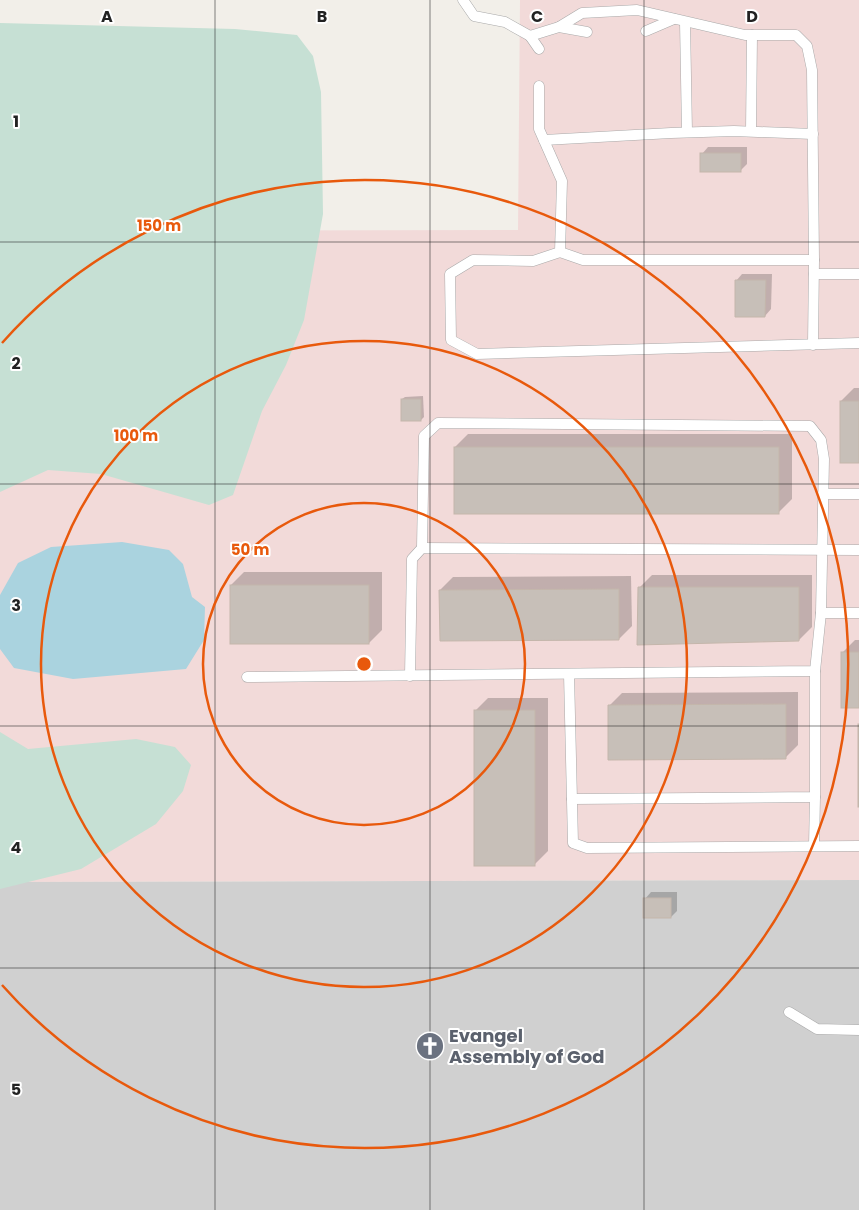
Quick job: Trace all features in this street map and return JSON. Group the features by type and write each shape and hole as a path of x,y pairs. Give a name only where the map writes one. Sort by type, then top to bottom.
{"lane":[{"path":"464,0 474,16 505,22 530,36 539,49"},
{"path":"530,36 559,26 582,13 637,10 745,35 796,35 807,46 812,70 813,345"},
{"path":"646,31 674,19"},
{"path":"685,22 688,132"},
{"path":"559,26 587,32"},
{"path":"751,132 752,35"},
{"path":"539,86 539,129 562,181 560,252"},
{"path":"544,140 688,132 813,134"},
{"path":"814,260 583,260 560,252 533,261 473,260 450,274 451,340 477,354 859,343"},
{"path":"814,274 859,274"},
{"path":"410,676 412,559 422,548 424,436 438,423 810,426 821,440 824,459 821,613 815,672 814,846"},
{"path":"824,494 859,494"},
{"path":"422,548 859,550"},
{"path":"821,613 859,613"},
{"path":"247,677 815,672"},
{"path":"569,674 573,843 587,848 859,846"},
{"path":"572,800 815,797"},
{"path":"789,1012 817,1029 859,1030"}],"shaded area":[{"path":"520,0 859,0 859,880 0,882 0,231 518,230"},
{"name":"Evangel Assembly of God","path":"859,880 859,1210 0,1210 0,882"}],"green space":[{"path":"0,23 235,29 297,35 313,56 321,92 323,214 304,320 286,365 262,411 233,495 209,505 101,474 48,470 0,492"},
{"path":"0,732 28,749 136,739 175,747 191,765 183,791 156,824 81,869 0,889"}],"water":[{"path":"122,542 169,550 183,564 192,597 205,607 204,640 186,669 73,679 14,668 0,649 0,595 18,563 51,547"}],"building":[{"path":"700,153 741,153 741,172 700,172"},
{"path":"735,280 766,280 765,317 735,317"},
{"path":"401,399 421,399 421,421 401,421"},
{"path":"840,401 859,401 859,463 840,463"},
{"path":"454,447 779,447 779,514 454,514"},
{"path":"230,585 369,585 369,644 230,644"},
{"path":"638,587 799,587 799,641 637,645"},
{"path":"619,589 619,640 440,641 439,590"},
{"path":"841,652 859,652 859,708 841,708"},
{"path":"786,704 786,759 608,760 608,705"},
{"path":"474,710 535,710 535,866 474,866"},
{"path":"859,724 859,807 858,807"},
{"path":"643,898 671,898 671,918 643,918"}],"place":[{"name":"Evangel Assembly of God","path":"430,1046"}]}
